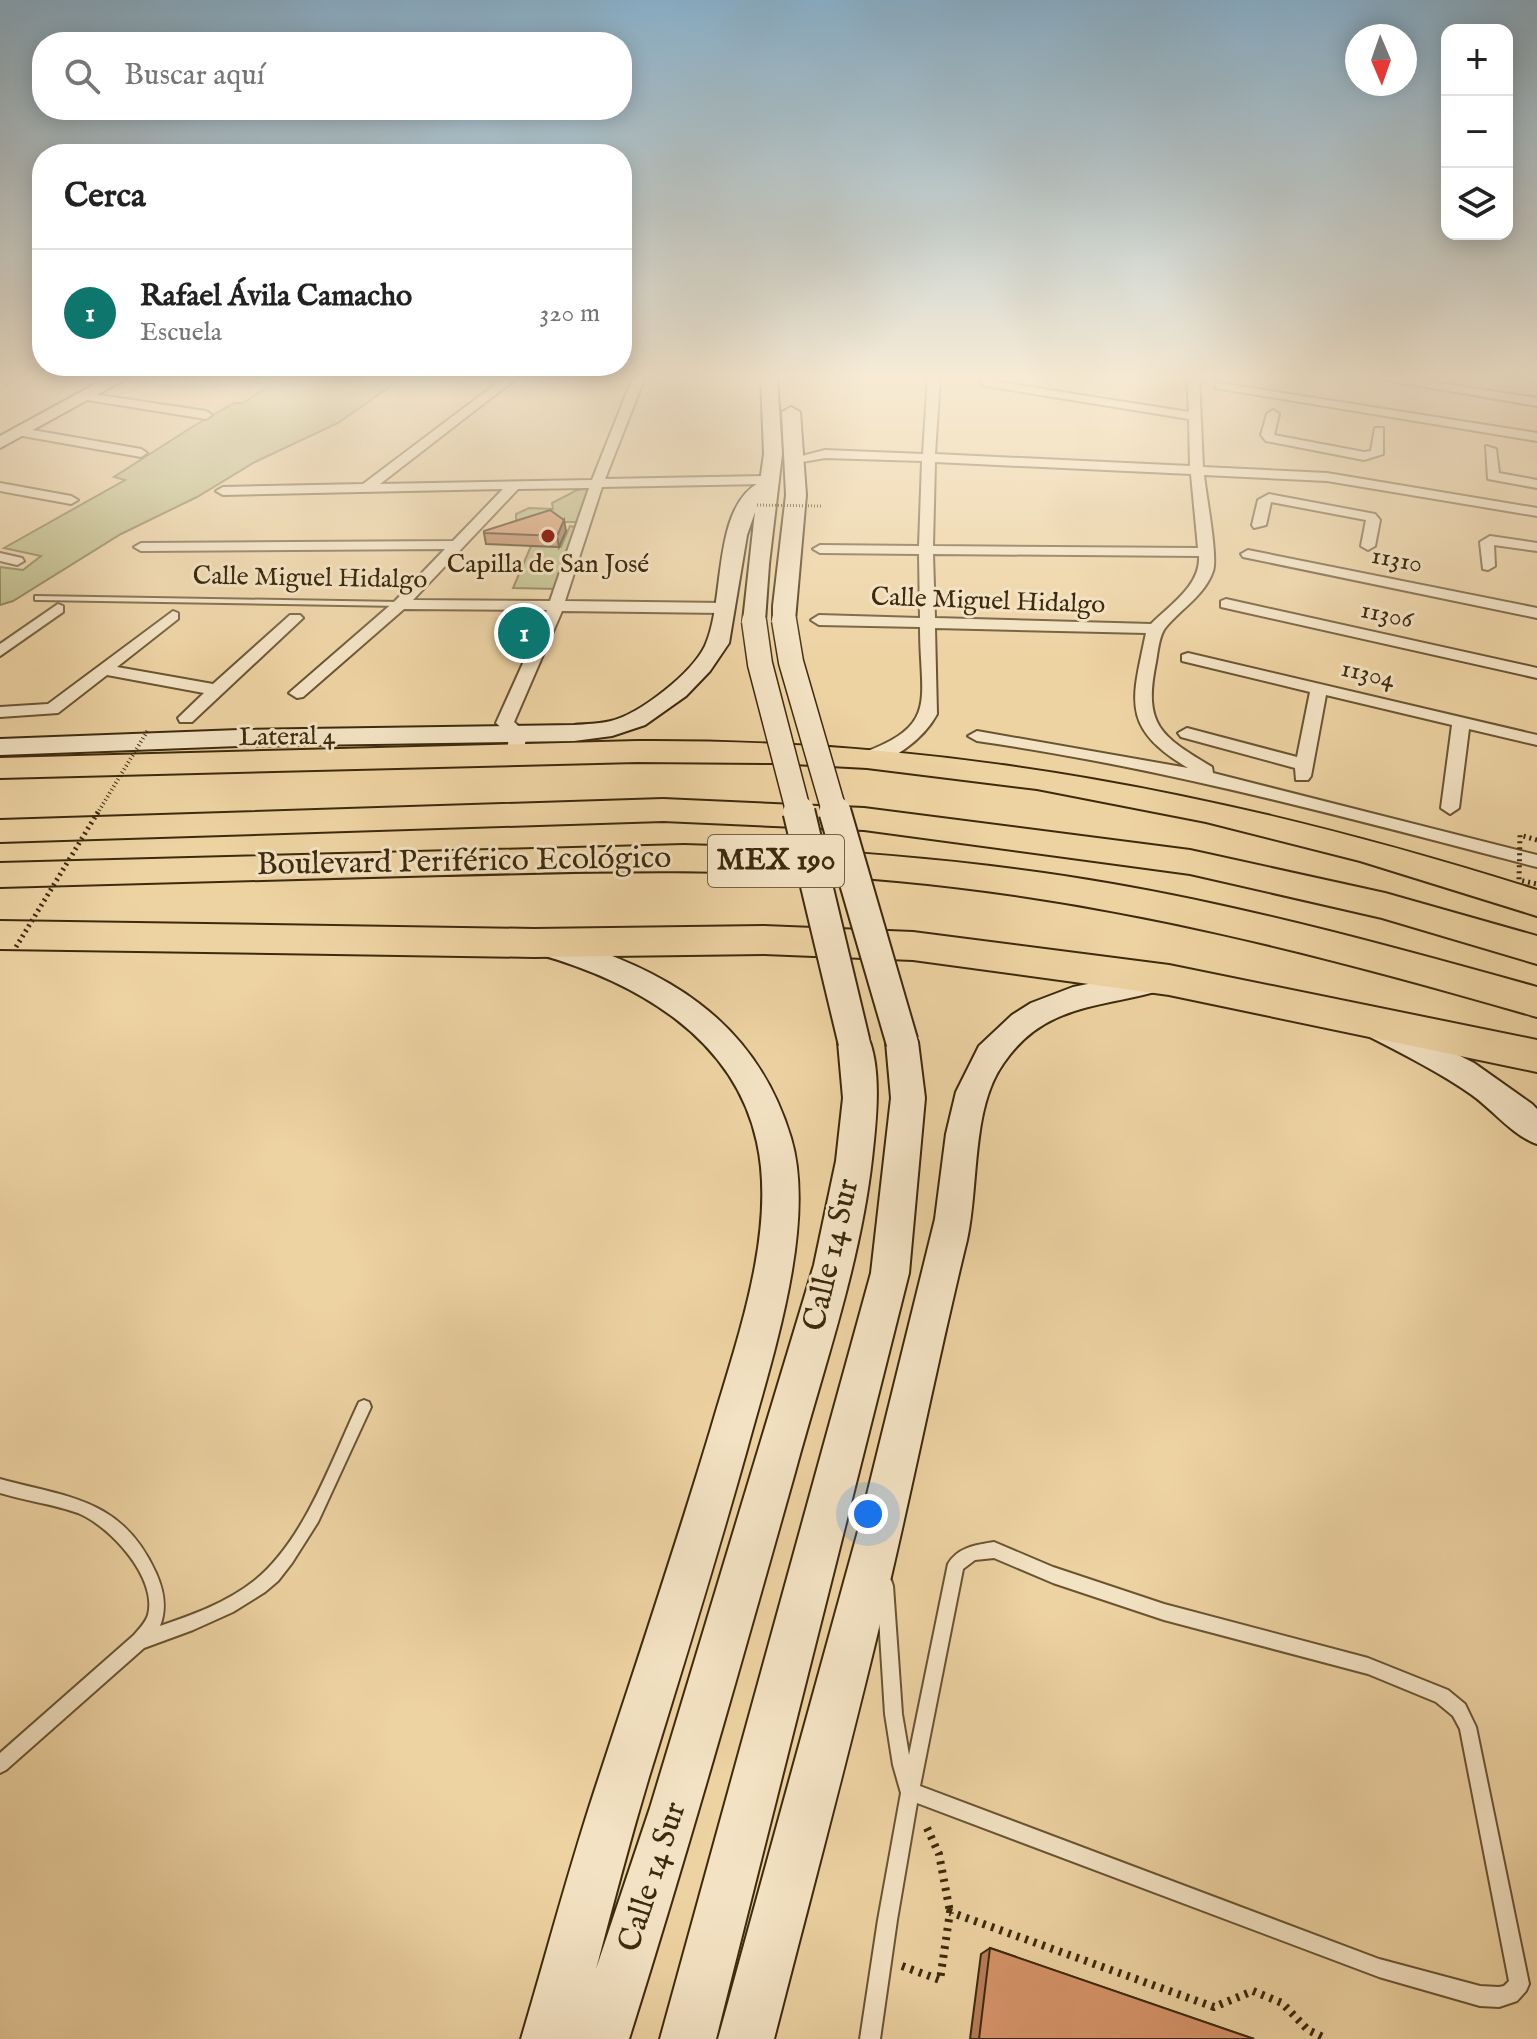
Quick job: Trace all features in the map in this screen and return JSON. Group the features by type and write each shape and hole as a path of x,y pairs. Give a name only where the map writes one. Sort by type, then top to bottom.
{"highway":[{"path":"0,768 234,748 517,744 706,749 866,758 1148,797 1329,840 1428,867 1537,903"},
{"name":"Boulevard Periférico Ecológico","path":"0,831 663,810 864,819 1190,862 1385,906 1537,950"},
{"name":"Boulevard Periférico Ecológico","path":"0,875 684,857 748,858 929,873 1111,897 1263,929 1537,1002"},
{"path":"8,941 534,943 764,940 913,946 1169,980 1537,1056"}],"main road":[{"name":"Calle 14 Sur","path":"688,2039 746,1829 890,1273 908,1098 902,1042 791,662 784,620 780,500 776,472"},
{"name":"Calle 14 Sur","path":"601,2039 676,1808 833,1265 854,1161 860,1098 854,1042 824,907 760,664 754,621 755,590 791,472"},
{"path":"517,744 610,728 635,720 703,667 718,643 737,535 752,494 780,500"},
{"name":"Lateral 4","path":"0,747 234,748"},
{"path":"534,943 589,955 654,985 712,1031 747,1076 762,1106 773,1139 782,1204 780,1236 740,1402 675,1623 622,1786 549,2039"},
{"path":"746,2039 880,1532 953,1219 967,1120 989,1058 1002,1040 1022,1023 1049,1007 1107,987 1169,980"},
{"path":"1362,1018 1434,1055 1495,1096 1537,1130"}],"street":[{"path":"366,488 387,472"},
{"path":"517,744 505,723 556,606 601,472"},
{"path":"866,758 905,743 921,732 929,714 926,549 930,472"},
{"path":"1197,472 1207,568 1204,578 1155,629 1141,696 1146,718 1165,744 1224,781"},
{"path":"1237,472 1327,477 1537,512"},
{"path":"1325,507 1329,472"},
{"path":"1490,472 1493,476 1537,484"},
{"path":"297,693 400,604 515,485"},
{"path":"223,491 596,485 780,500"},
{"path":"0,487 71,500"},
{"path":"1259,525 1265,500 1269,498 1325,507 1370,517 1373,520 1368,546"},
{"path":"1488,566 1487,542 1490,540 1537,547"},
{"path":"141,547 457,545"},
{"path":"820,549 1206,552"},
{"name":"11310","path":"1248,554 1537,613"},
{"path":"0,557 17,561"},
{"name":"Calle Miguel Hidalgo","path":"400,604 724,608"},
{"name":"11306","path":"1226,604 1537,673"},
{"path":"4,645 58,609"},
{"path":"0,712 52,709 173,616"},
{"path":"186,718 295,618"},
{"name":"Calle Miguel Hidalgo","path":"819,620 1155,629"},
{"name":"11304","path":"1188,658 1537,740"},
{"path":"106,670 216,690"},
{"path":"1187,733 1303,770 1319,689"},
{"path":"1450,808 1461,723"},
{"path":"977,736 1066,747 1224,781 1537,861"}],"lane":[{"name":"Calle Miguel Hidalgo","path":"38,598 400,604"},
{"path":"140,1641 188,1624 240,1599 272,1575 304,1531 364,1407"},
{"path":"0,1486 84,1508 118,1528 141,1560 157,1597 156,1618 140,1641 0,1764"},
{"path":"880,1532 896,1751 909,1791"},
{"path":"870,2039 909,1791 956,1564 972,1553 994,1550 1053,1575 1164,1612 1368,1666 1442,1696 1459,1710 1468,1727 1519,1984 1510,1994 1480,1996 1379,1968 909,1791"}],"path":[{"path":"8,941 148,730"},
{"path":"1537,840 1520,835 1519,880 1537,884"},
{"path":"881,1959 940,1980 950,1912 939,1854 909,1791"},
{"path":"950,1912 1214,2007 1253,1991 1282,2003 1308,2030 1327,2039"}],"green space":[{"path":"122,472 238,472 197,497 121,534 13,601 0,605 0,567 23,570 41,556 4,548 125,480 114,477"},
{"path":"591,487 585,497 588,501 558,589 513,588 531,546 561,547 570,526 574,527 577,522 521,522 516,519 516,514 529,508 553,509 552,503 577,490"}],"building":[{"path":"550,510 564,520 557,536 484,533 484,531"},
{"path":"990,1948 1254,2039 979,2039"}],"place":[{"name":"Capilla de San José","path":"548,536"},
{"name":"Rafael Ávila Camacho","path":"524,633"}]}
